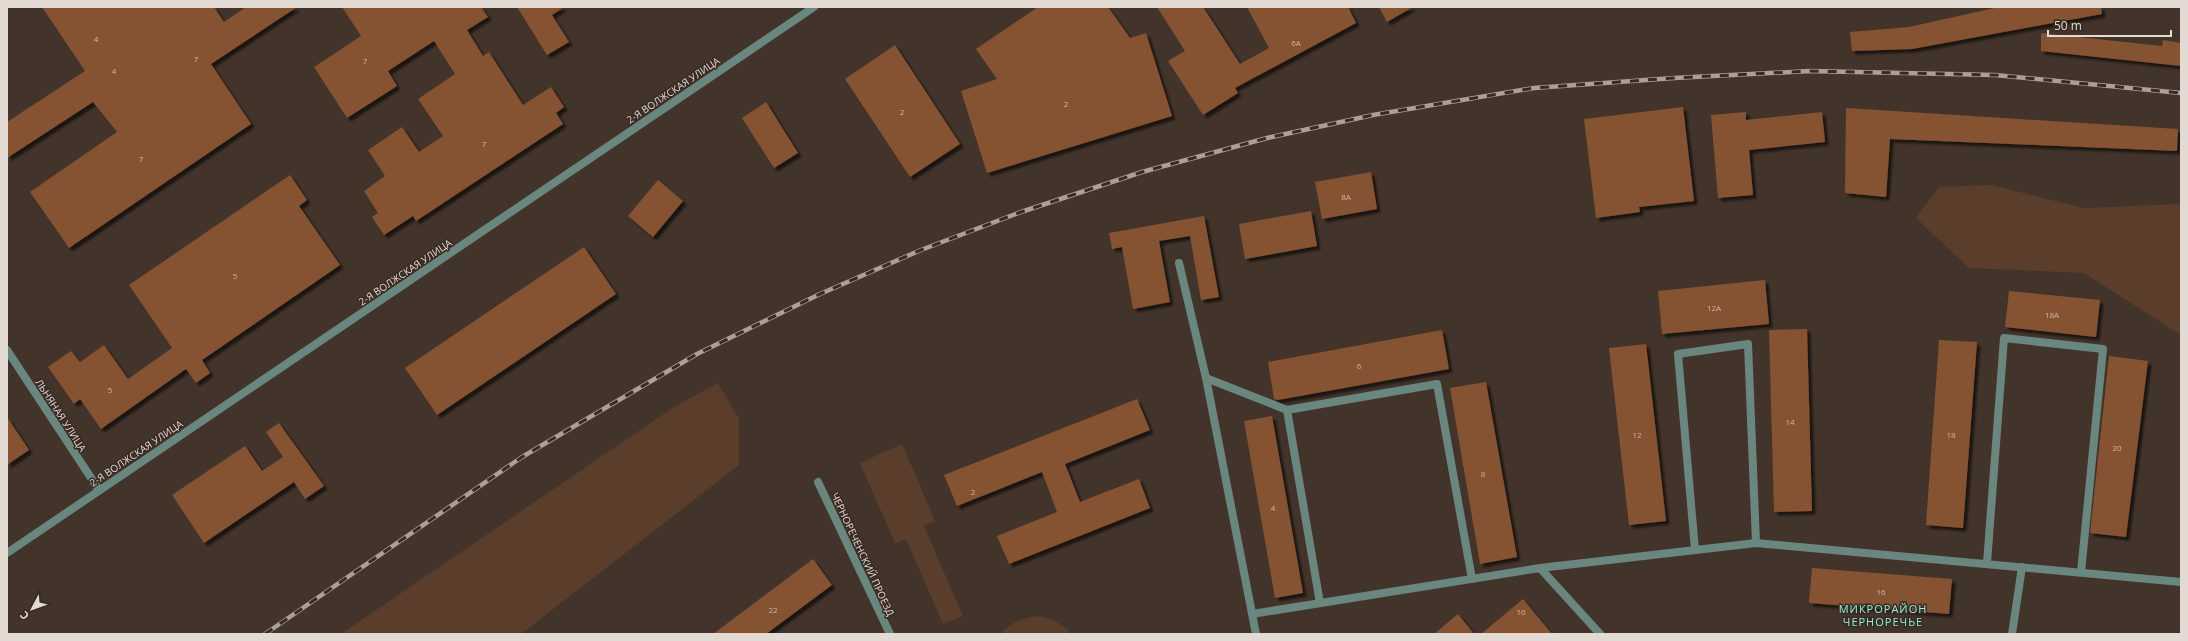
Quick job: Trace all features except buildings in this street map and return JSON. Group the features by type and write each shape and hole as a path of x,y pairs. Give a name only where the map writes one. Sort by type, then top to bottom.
{"street":[{"name":"2-Я ВОЛЖСКАЯ УЛИЦА","path":"7,553 814,7"},
{"path":"1179,263 1206,378 1256,634"},
{"path":"1987,563 2004,338 2103,349 2081,572"},
{"path":"1695,550 1678,354 1748,344 1756,543"},
{"name":"ЛЬНЯНАЯ УЛИЦА","path":"7,350 99,490"},
{"path":"1206,378 1287,410 1437,384 1472,579"},
{"path":"1287,410 1320,603"},
{"name":"ЧЕРНОРЕЧЕНСКИЙ ПРОЕЗД","path":"818,482 890,634"},
{"path":"1252,614 1540,568 1756,543 2181,582"},
{"path":"2012,634 2022,567"},
{"path":"1540,568 1600,634"}],"shaded area":[{"path":"1991,185 2084,208 2181,204 2181,335 2084,273 1969,268 1916,218 1939,187"},
{"path":"718,383 739,419 739,465 521,634 341,634 674,407"},
{"path":"902,444 935,521 924,526 963,616 943,624 906,539 895,543 860,463"},
{"path":"1038,616 1056,622 1071,634 1001,634 1009,626 1018,621"}],"railway":[{"path":"265,634 522,457 697,354 820,294 921,250 1021,212 1142,172 1267,138 1373,115 1534,88 1674,78 1810,71 1995,75 2181,93"}],"district":[{"name":"МИКРОРАЙОН ЧЕРНОРЕЧЬЕ","path":"1883,614"}]}
